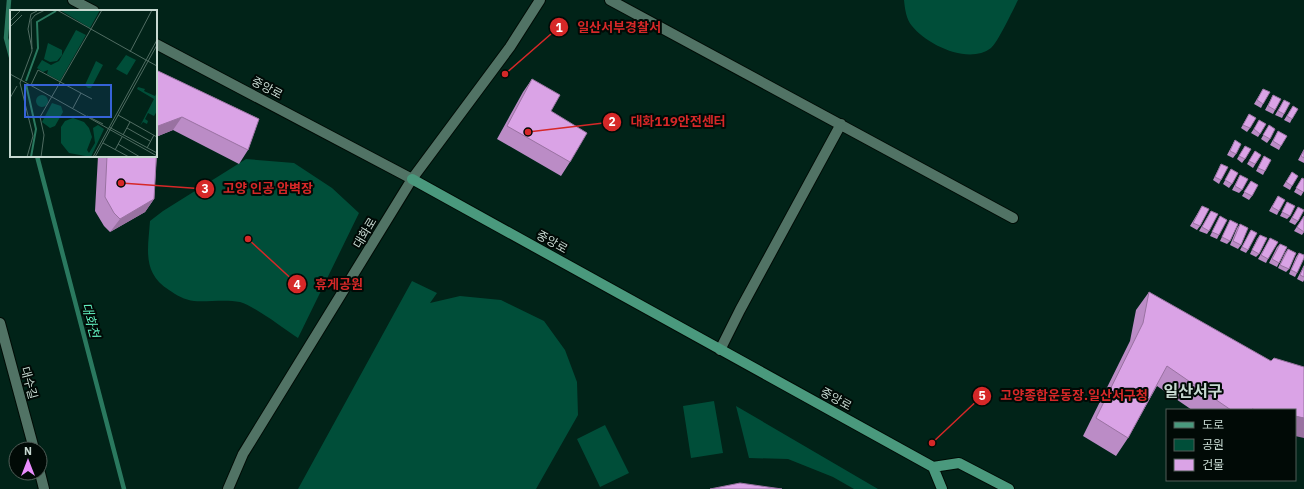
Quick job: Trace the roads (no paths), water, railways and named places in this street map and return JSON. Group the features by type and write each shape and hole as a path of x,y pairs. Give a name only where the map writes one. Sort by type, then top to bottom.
{"main road":[{"name":"중앙로","path":"412,179 933,467"},
{"path":"942,489 933,467 959,463 1009,489"}],"street":[{"path":"73,0 86,3"},
{"name":"대화로","path":"228,489 236,466 243,454 412,179 510,47 540,0"},
{"path":"610,0 1013,218"},
{"name":"중앙로","path":"157,45 412,179"},
{"path":"720,350 740,310 841,124"},
{"name":"대수길","path":"0,323 32,441"}],"waterway":[{"name":"대화천","path":"9,0 6,38 10,53"},
{"name":"대화천","path":"37,157 124,489"}],"place":[{"name":"일산서부경찰서","path":"505,74"},
{"name":"대화119안전센터","path":"528,132"},
{"name":"고양 인공 암벽장","path":"121,183"},
{"name":"휴게공원","path":"248,239"},
{"name":"고양종합운동장.일산서구청","path":"932,443"}],"district":[{"name":"일산서구","path":"1193,391"}]}
